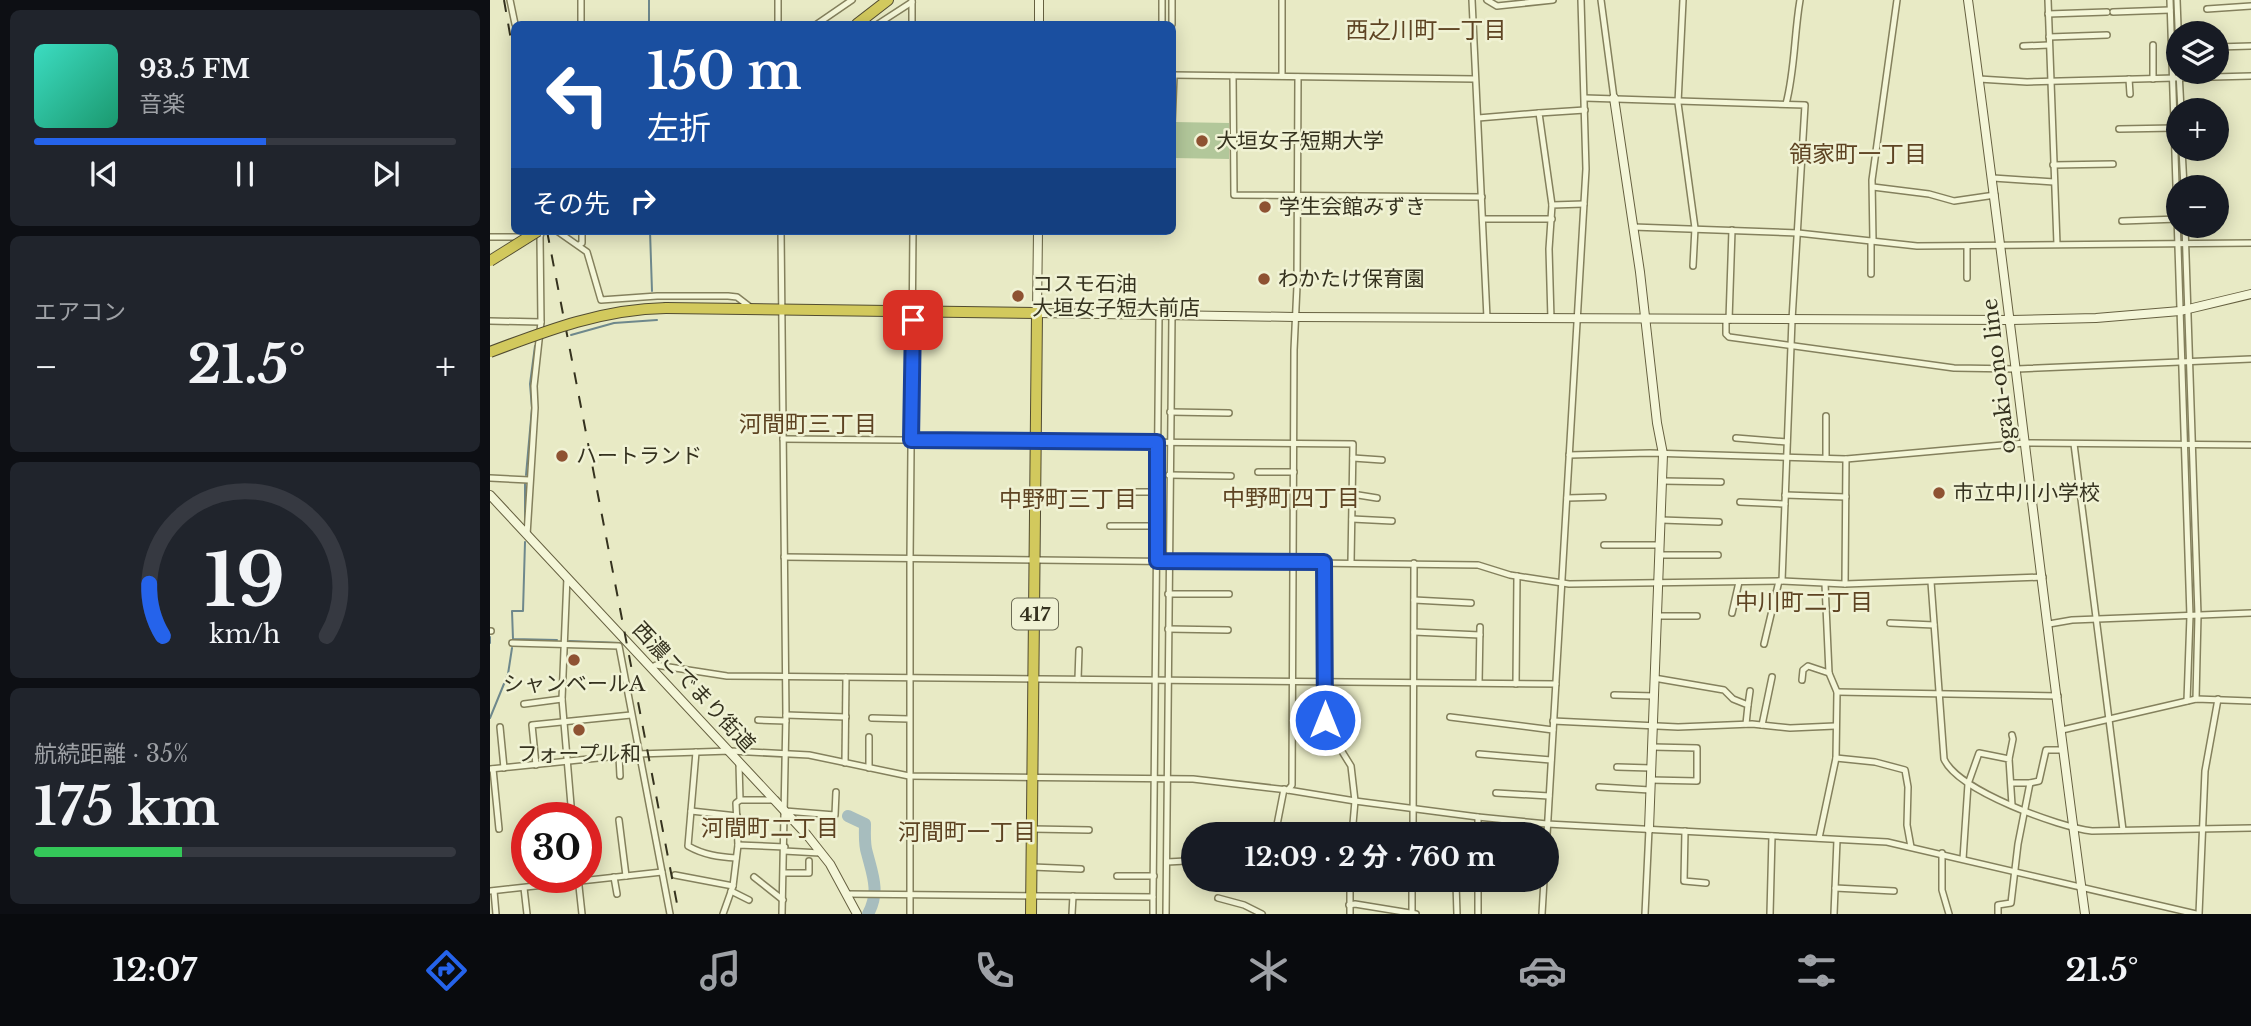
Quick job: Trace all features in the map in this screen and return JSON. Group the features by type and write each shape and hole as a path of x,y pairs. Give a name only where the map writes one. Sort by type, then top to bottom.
{"highway":[{"path":"861,21 888,0"},
{"path":"490,261 537,235"},
{"path":"490,352 592,316 640,309 1037,313"},
{"name":"417","path":"1031,914 1037,313"}],"street":[{"path":"510,0 514,21"},
{"path":"581,0 581,21"},
{"path":"778,0 778,21"},
{"path":"821,21 852,0"},
{"path":"1039,0 1039,21"},
{"path":"1162,0 1162,21"},
{"path":"1172,0 1172,21"},
{"path":"1282,0 1282,76"},
{"path":"1472,0 1487,318"},
{"path":"1487,0 1497,6 1553,0"},
{"path":"1547,822 1584,204 1585,98 1581,0"},
{"path":"1601,0 1663,454 1645,914"},
{"path":"1683,0 1678,101 1695,228 1693,267"},
{"path":"1786,104 1792,82 1795,29 1800,0"},
{"path":"1871,274 1874,157 1897,0"},
{"name":"ogaki-ono line","path":"1968,0 2002,244 2085,914"},
{"path":"2048,0 2057,244"},
{"path":"2170,0 2171,21"},
{"path":"2177,0 2178,21"},
{"path":"882,21 912,1"},
{"path":"912,1 912,21"},
{"path":"2207,9 2251,6"},
{"path":"2048,14 2170,10"},
{"path":"2049,37 2107,35"},
{"path":"2023,46 2049,45"},
{"path":"2153,45 2153,79"},
{"path":"2229,47 2251,46"},
{"path":"1176,75 1475,79"},
{"path":"1233,76 1234,195 1482,197"},
{"path":"2229,76 2251,76"},
{"path":"1278,822 1286,789 1292,785 1298,77"},
{"path":"1979,79 2050,82 2166,77"},
{"path":"2129,79 2130,94"},
{"path":"1585,98 1805,105 1792,320 1781,581 1764,644"},
{"path":"1478,118 1585,110"},
{"path":"1539,113 1552,205 1549,249 1550,319"},
{"path":"2119,129 2166,128"},
{"path":"2053,165 2113,164"},
{"path":"1993,178 2054,182"},
{"path":"1872,187 1929,194 1954,201 1995,195"},
{"path":"1552,205 1584,204"},
{"path":"1483,219 1552,219"},
{"path":"2122,221 2166,219"},
{"path":"1633,227 1798,233 1917,246 2251,243"},
{"path":"1732,230 1726,334 1729,337 1954,368 2017,369 2251,359"},
{"path":"490,237 523,235"},
{"path":"527,535 534,386 541,322 539,235"},
{"path":"563,235 587,252 601,300 657,296 728,296 737,297 753,309"},
{"path":"579,245 582,243 582,235"},
{"path":"781,235 786,677 782,914"},
{"path":"910,914 913,235"},
{"path":"1038,235 1037,313 1550,319 2011,320 2096,318 2185,310 2251,294"},
{"path":"2177,238 2190,362 2198,615 2196,699"},
{"path":"2186,238 2182,362 2190,616 2187,701"},
{"path":"1966,278 1967,246"},
{"path":"1153,914 1153,876 1161,778 1163,561 1169,475 1163,442 1170,412 1165,316"},
{"path":"1165,316 1163,442 1157,492 1157,526 1168,594 1168,629 1162,680 1161,778 1167,862 1166,914"},
{"path":"490,321 541,322"},
{"path":"1170,412 1229,413"},
{"path":"1825,458 1826,416"},
{"path":"1736,438 1787,442"},
{"path":"783,439 1353,444 1351,562"},
{"path":"1569,455 1846,458 2025,443 2251,445"},
{"path":"2074,444 2123,830"},
{"path":"1353,458 1382,460"},
{"path":"1845,584 1846,458"},
{"path":"1258,472 1294,472"},
{"path":"1169,475 1231,476"},
{"path":"490,478 529,480"},
{"path":"1662,481 1721,482"},
{"path":"1134,492 1157,492"},
{"path":"1352,494 1377,498"},
{"name":"西濃こでまり街道","path":"490,495 776,800 821,853 857,914"},
{"path":"1785,495 1846,497"},
{"path":"1567,498 1603,497"},
{"path":"1740,502 1785,504"},
{"path":"1352,519 1392,522"},
{"path":"1661,520 1719,522"},
{"path":"1110,526 1157,526"},
{"path":"1604,545 1718,555"},
{"path":"784,557 1478,565 1496,572 1562,583 1781,581 1845,584 2043,577"},
{"path":"1324,562 1324,742 1338,745 1351,766 1355,801 1353,822"},
{"path":"1413,822 1414,563"},
{"path":"1516,684 1517,576"},
{"path":"567,578 562,699 571,802"},
{"path":"1732,613 1739,582"},
{"path":"1931,582 1944,759 1948,767 1968,783 1991,797 2075,829 2251,828"},
{"path":"1819,838 1836,758 1837,692 1829,673 1825,584"},
{"path":"1168,594 1229,594"},
{"path":"1414,600 1471,603"},
{"path":"2049,624 2096,619 2251,614"},
{"path":"1657,616 1697,616"},
{"path":"1890,623 1934,625"},
{"path":"1479,683 1480,626"},
{"path":"1168,629 1228,630"},
{"path":"1414,632 1480,635"},
{"path":"512,643 619,646 670,914"},
{"path":"1078,680 1079,650"},
{"path":"652,667 656,665 727,676 1556,684"},
{"path":"1802,680 1803,670 1808,666 1829,673"},
{"path":"845,763 846,677"},
{"path":"1762,725 1772,677"},
{"path":"1654,678 1724,690 1733,699 1748,705"},
{"path":"1746,724 1750,691"},
{"path":"1837,692 2058,696"},
{"path":"1614,695 1654,696"},
{"path":"524,704 562,699"},
{"path":"2063,730 2196,699 2251,701"},
{"path":"1559,825 1887,842 2197,914 2204,771 2218,699"},
{"path":"536,765 532,725 631,715"},
{"path":"758,720 846,717"},
{"path":"1450,717 1553,730"},
{"path":"872,718 909,719"},
{"path":"1553,721 1678,727 1746,724 1790,728 1835,726"},
{"path":"500,727 505,768"},
{"path":"2012,735 2009,760 2012,805"},
{"path":"869,737 869,768"},
{"path":"1650,780 1697,781 1697,748 1652,747"},
{"path":"2011,783 2039,781 2046,750 2065,750"},
{"path":"499,829 491,769 638,754 730,751 786,754 909,776 1161,778 1286,789 1413,809 1527,822"},
{"path":"696,752 688,846 719,858 736,858"},
{"path":"1963,859 1968,783 1979,753 2009,760"},
{"path":"1479,754 1551,760"},
{"path":"619,756 621,776"},
{"path":"1836,758 1875,762 1905,770 1908,787 1907,825 1911,847"},
{"path":"739,761 740,800"},
{"path":"1617,767 1651,768"},
{"path":"1997,914 1998,905 2011,903 2030,783"},
{"path":"1599,787 1650,790"},
{"path":"785,811 835,815 836,792"},
{"path":"1496,793 1549,796"},
{"path":"723,914 732,888 738,845 736,803 740,800 776,800"},
{"path":"691,811 737,816"},
{"path":"1478,817 1478,822"},
{"path":"619,820 626,876"},
{"path":"1032,829 1089,830"},
{"path":"1685,831 1684,881 1706,883"},
{"path":"1770,914 1772,836"},
{"path":"1834,914 1837,840"},
{"path":"738,845 821,853"},
{"path":"1942,853 1942,890 1949,914"},
{"path":"784,873 808,873 809,861"},
{"path":"1167,862 1181,861"},
{"path":"1032,867 1081,869"},
{"path":"602,878 662,872"},
{"path":"675,875 732,888 749,900"},
{"path":"1116,876 1153,876"},
{"path":"614,877 617,894"},
{"path":"754,877 783,900"},
{"path":"1835,888 1894,891"},
{"path":"496,914 492,891 511,889"},
{"path":"1350,892 1350,914"},
{"path":"1349,905 1414,914 1413,892"},
{"path":"1456,892 1457,914"},
{"path":"1478,892 1478,914"},
{"path":"1542,914 1543,892"},
{"path":"525,893 527,914"},
{"path":"580,893 582,914"},
{"path":"847,894 1153,897"},
{"path":"1072,914 1073,896"},
{"path":"1219,898 1244,905 1262,914"}],"green space":[{"path":"1176,122 1229,123 1229,159 1176,158"}],"waterway":[{"path":"649,0 649,21"},
{"path":"650,235 652,291"},
{"path":"571,335 614,323 657,320"},
{"path":"526,475 532,408 530,384 535,346"},
{"path":"525,484 525,525"},
{"path":"525,542 523,611 512,611 513,639 557,640"},
{"path":"490,637 490,643"},
{"path":"569,641 620,643"},
{"path":"490,718 508,674 512,648"},
{"path":"848,816 865,824 865,846 875,891 868,914"}],"railway":[{"path":"504,0 511,40"},
{"path":"548,235 679,914"}],"place":[{"name":"大垣女子短期大学","path":"1202,141"},
{"name":"学生会館みずき","path":"1265,207"},
{"name":"わかたけ保育園","path":"1264,279"},
{"name":"コスモ石油 大垣女子短大前店","path":"1018,296"},
{"name":"ハートランド","path":"562,456"},
{"name":"市立中川小学校","path":"1939,493"},
{"name":"シャンベールA","path":"574,660"},
{"name":"フォープル和","path":"579,730"}],"district":[{"name":"西之川町一丁目","path":"1426,30"},
{"name":"領家町一丁目","path":"1858,154"},
{"name":"河間町三丁目","path":"808,424"},
{"name":"中野町四丁目","path":"1291,498"},
{"name":"中野町三丁目","path":"1068,499"},
{"name":"中川町二丁目","path":"1804,602"},
{"name":"河間町二丁目","path":"770,828"},
{"name":"河間町一丁目","path":"967,832"}],"route":[{"path":"913,320 911,440 1157,442 1157,561 1324,562 1325,720"}]}
